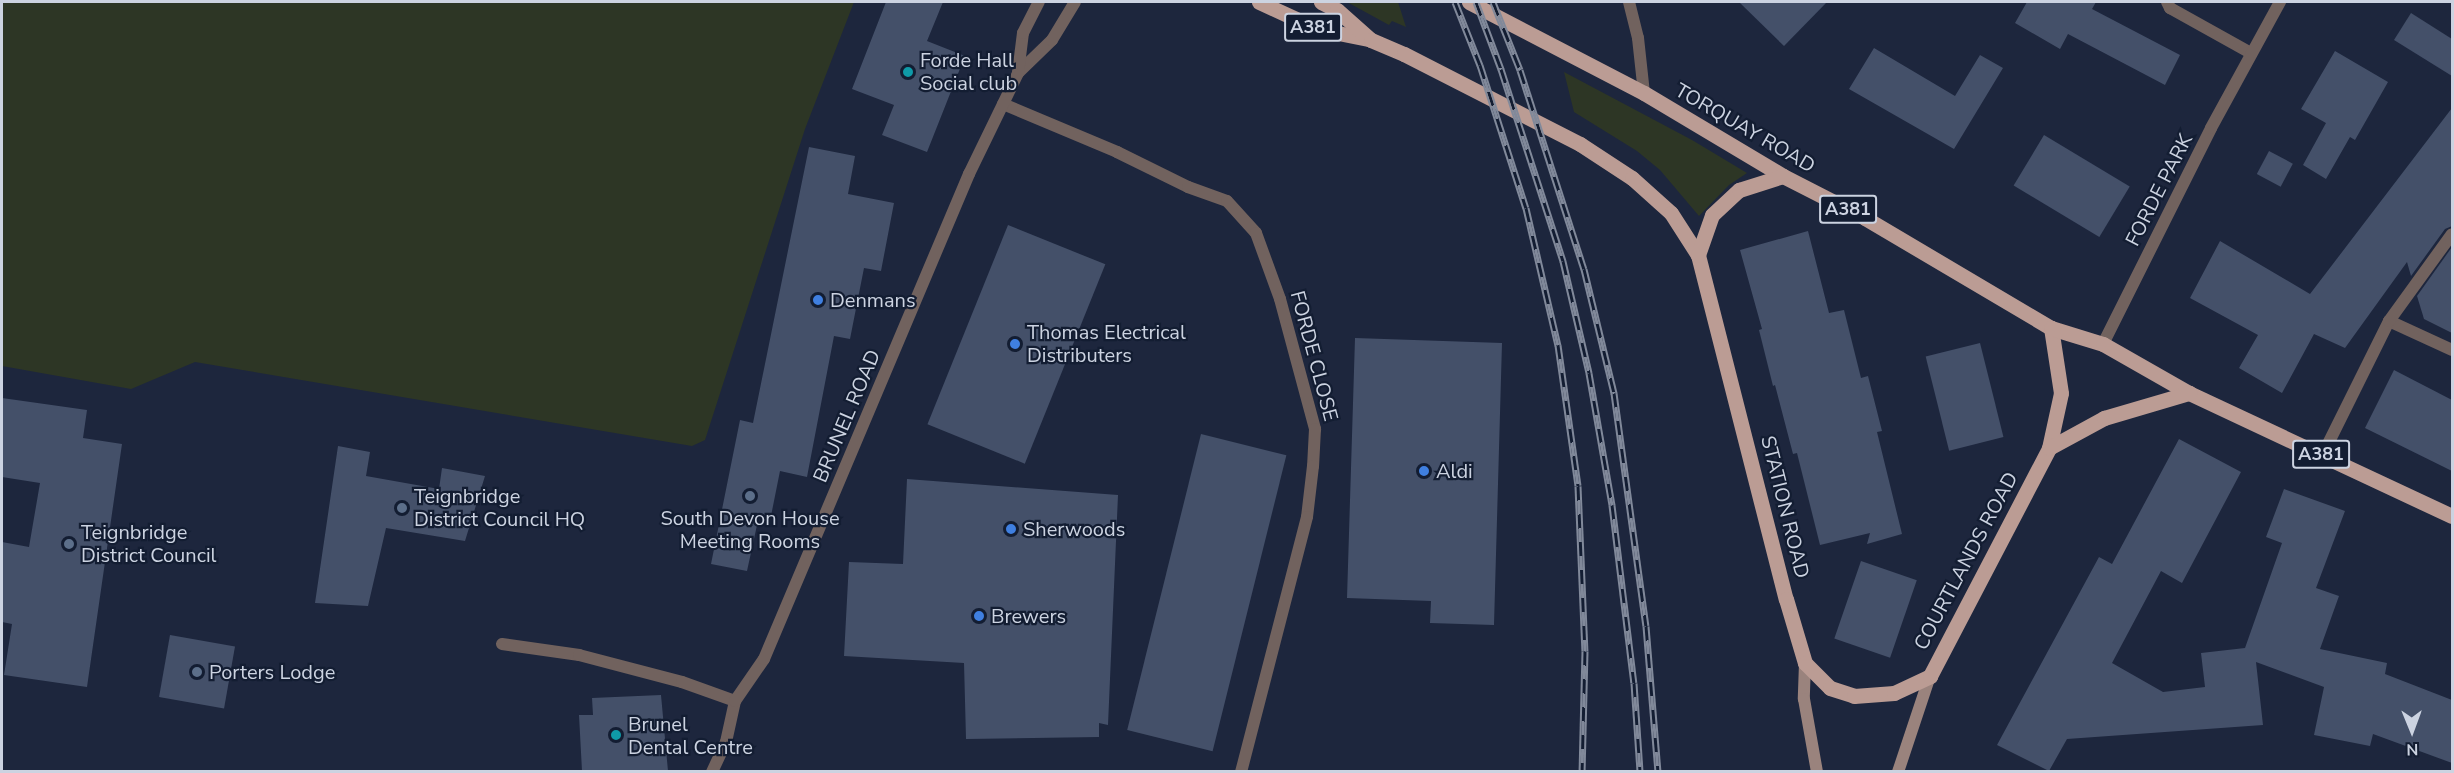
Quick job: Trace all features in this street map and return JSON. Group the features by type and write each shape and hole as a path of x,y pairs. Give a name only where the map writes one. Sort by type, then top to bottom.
{"main road":[{"name":"A381","path":"1259,2 1318,29 1371,40 1404,54 1580,144 1632,178 1671,213 1698,255"},
{"name":"A381","path":"1321,2 1337,10 1371,40"},
{"name":"TORQUAY ROAD","path":"1470,2 1644,93 1783,176 1865,218 2051,328 2103,344 2189,393 2452,516"},
{"path":"1698,255 1712,215 1734,194 1739,190 1783,176"},
{"name":"STATION ROAD","path":"1698,255 1786,599 1805,663 1804,699 1817,771"},
{"name":"COURTLANDS ROAD","path":"1805,663 1830,688 1854,696 1893,693 1930,676 2049,448 2061,393 2051,328"},
{"path":"2049,448 2104,418 2189,393"},
{"path":"1898,771 1930,676"}],"street":[{"name":"BRUNEL ROAD","path":"712,771 726,742 735,701 764,659 969,174 1018,73 1023,33 1039,2"},
{"name":"BRUNEL ROAD","path":"1018,73 1052,40 1075,2"},
{"path":"1629,2 1638,38 1644,93"},
{"path":"2167,2 2170,8 2251,53"},
{"name":"FORDE PARK","path":"2103,344 2251,53 2280,2"},
{"name":"FORDE CLOSE","path":"1003,104 1117,152 1188,187 1227,201 1256,233 1280,299 1315,429 1313,466 1307,517 1241,771"},
{"path":"2323,454 2389,321 2452,234"},
{"path":"2389,321 2452,350"},
{"path":"502,645 579,655 682,682 735,701"}],"green space":[{"path":"2,2 854,2 805,129 705,440 692,446 195,362 131,389 2,366"},
{"path":"1347,2 1398,2 1406,27 1392,21 1389,25"},
{"path":"1564,72 1692,140 1747,173 1729,185 1699,216 1660,170 1637,151 1574,112"}],"building":[{"name":"Forde Hall Social club","path":"886,2 943,2 927,41 965,56 927,152 882,135 894,105 852,89"},
{"path":"1739,2 1827,2 1784,46"},
{"path":"2027,2 2096,2 2092,9 2180,55 2165,85 2068,34 2060,49 2015,23"},
{"path":"2411,13 2452,39 2452,76 2394,40"},
{"path":"1874,48 1955,96 1980,55 2003,68 1954,149 1849,89"},
{"path":"2335,51 2388,82 2355,140 2350,137 2326,179 2303,165 2326,123 2301,109"},
{"path":"2452,108 2452,226 2445,229 2411,276 2407,262 2345,348 2314,334 2282,393 2239,368 2258,335 2190,298 2220,241 2310,294"},
{"path":"2044,135 2130,187 2099,237 2014,186"},
{"name":"Denmans","path":"809,147 855,156 848,194 894,203 881,271 864,268 850,339 834,336 807,477 780,471 771,516 759,516 747,571 711,564 740,420 753,423"},
{"path":"2269,151 2293,164 2281,187 2257,174"},
{"name":"Thomas Electrical Distributers","path":"1008,225 1105,264 1025,464 927,424"},
{"path":"1808,231 1829,313 1844,310 1861,378 1868,376 1882,431 1877,432 1902,534 1867,544 1870,533 1820,545 1797,453 1793,454 1775,385 1773,386 1759,330 1762,329 1740,250"},
{"path":"2452,247 2452,333 2424,319 2417,296"},
{"name":"Aldi","path":"1355,338 1502,343 1494,625 1430,623 1431,601 1347,598"},
{"path":"1980,343 2003,437 1949,451 1926,357"},
{"path":"2394,370 2452,400 2452,471 2365,428"},
{"name":"Teignbridge District Council","path":"2,398 87,410 83,438 122,444 87,687 4,675 12,624 2,622 2,542 29,547 40,483 2,477"},
{"path":"1201,434 1286,455 1213,751 1127,730"},
{"path":"2179,439 2241,472 2182,583 2161,571 2112,663 2163,692 2205,687 2201,653 2245,648 2282,543 2266,537 2284,489 2345,511 2316,588 2339,596 2320,649 2387,663 2385,674 2452,700 2452,763 2373,734 2370,746 2314,735 2324,687 2256,662 2263,725 2067,739 2049,771 1997,745 2099,557 2112,564"},
{"name":"Teignbridge District Council HQ","path":"338,446 370,452 366,476 439,489 442,468 485,476 465,541 386,528 368,606 315,603"},
{"path":"907,479 1118,495 1108,725 1099,723 1099,737 966,739 964,663 844,656 849,562 903,564"},
{"path":"1861,561 1917,580 1890,658 1834,639"},
{"name":"Porters Lodge","path":"170,635 235,646 224,709 159,697"},
{"name":"Brunel Dental Centre","path":"661,695 668,771 582,771 579,715 593,715 592,698"}],"railway":[{"path":"1455,2 1480,65 1526,208 1558,345 1578,486 1585,651 1582,772"},
{"path":"1476,2 1501,69 1563,261 1589,373 1612,505 1634,683 1640,772"},
{"path":"1493,2 1520,70 1584,269 1614,393 1646,626 1658,772"}],"place":[{"name":"Forde Hall Social club","path":"908,72"},
{"name":"Denmans","path":"818,300"},
{"name":"Thomas Electrical Distributers","path":"1015,344"},
{"name":"Aldi","path":"1424,471"},
{"name":"South Devon House Meeting Rooms","path":"750,496"},
{"name":"Teignbridge District Council HQ","path":"402,508"},
{"name":"Sherwoods","path":"1011,529"},
{"name":"Teignbridge District Council","path":"69,544"},
{"name":"Brewers","path":"979,616"},
{"name":"Porters Lodge","path":"197,672"},
{"name":"Brunel Dental Centre","path":"616,735"}]}
